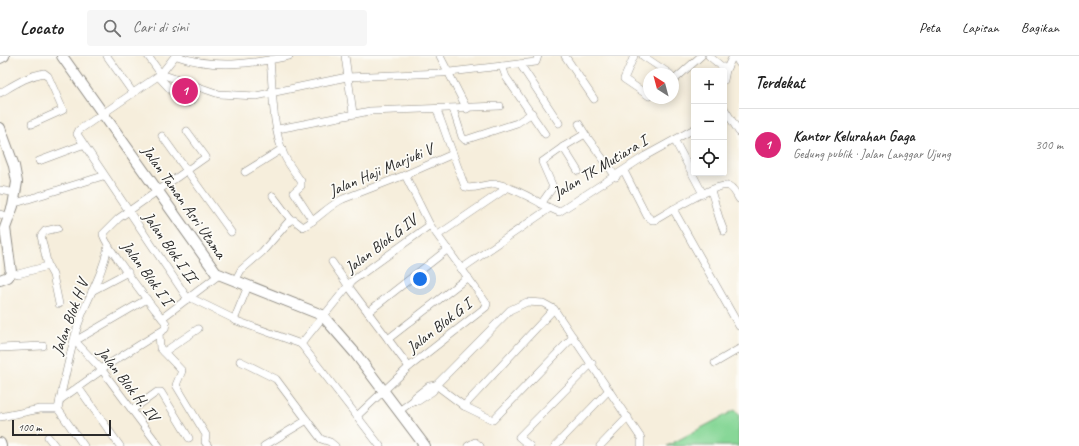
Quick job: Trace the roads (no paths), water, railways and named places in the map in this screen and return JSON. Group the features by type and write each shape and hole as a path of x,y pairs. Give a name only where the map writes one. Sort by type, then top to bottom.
{"street":[{"path":"0,58 4,56"},
{"name":"Jalan Taman Asri Utama","path":"62,56 219,275 325,313 423,445"},
{"path":"107,56 133,93"},
{"path":"148,56 160,75 183,103 188,103 194,98"},
{"path":"103,113 160,75 172,57 220,65 270,60 289,56"},
{"path":"345,56 353,113"},
{"path":"440,56 466,109"},
{"path":"160,75 219,94 256,96 274,94 347,77 447,72 502,66 536,62 538,56"},
{"path":"565,56 594,100"},
{"path":"634,56 624,79 643,92"},
{"path":"643,56 661,68"},
{"path":"679,75 701,56"},
{"path":"709,56 724,68"},
{"path":"727,68 734,56 739,63"},
{"path":"270,60 278,129 282,149 301,181 301,186 294,192 314,221 303,227 291,220 273,196"},
{"path":"520,64 559,123"},
{"path":"502,66 506,77 546,134"},
{"path":"0,93 23,80 37,75 44,73 48,76 63,110 32,124"},
{"path":"278,129 353,113 370,111 466,109 500,106"},
{"path":"453,109 462,137 465,140 517,123 532,113"},
{"path":"437,110 465,187 469,188 484,184 496,184 507,187 550,208"},
{"name":"Jalan Blok I II","path":"103,113 78,130 77,134 82,145 128,212 190,297"},
{"path":"727,113 739,132"},
{"path":"579,124 616,177"},
{"path":"0,128 14,166 17,182 15,197 3,221 11,272 8,277 0,280"},
{"path":"128,212 157,190 206,157 187,131"},
{"name":"Jalan TK Mutiara I","path":"461,269 550,208 560,212 616,177 645,156 675,141 691,131"},
{"path":"541,204 554,187 542,162 585,134"},
{"path":"162,136 231,232"},
{"path":"675,141 703,194"},
{"path":"39,161 82,145"},
{"path":"563,147 578,171"},
{"path":"245,172 282,149"},
{"name":"Jalan Haji Marjuki V","path":"314,221 339,201 453,154"},
{"path":"624,171 649,219 655,220 703,194 728,186 739,199"},
{"path":"388,339 468,277 430,225 405,175"},
{"path":"0,190 15,197 19,202 103,176"},
{"path":"438,235 504,190"},
{"path":"711,191 718,212 718,218 724,231"},
{"path":"674,209 739,326"},
{"name":"Jalan Blok H V","path":"57,409 64,376 78,326 101,272 108,245 103,234 128,212"},
{"path":"235,281 241,270 262,252 291,220"},
{"name":"Jalan Blok G IV","path":"300,344 325,313 349,287 352,281 430,225"},
{"path":"58,228 45,231 40,236 59,304"},
{"name":"Jalan Blok I I","path":"108,245 147,300 162,318"},
{"path":"368,312 448,249"},
{"path":"332,262 409,367"},
{"path":"11,272 18,274 48,266"},
{"path":"92,291 128,272"},
{"path":"60,400 102,369 159,333 166,327 162,318 219,275"},
{"name":"Jalan Blok G I","path":"357,416 385,394 409,367 486,306 487,302 468,277"},
{"path":"234,320 248,286"},
{"path":"190,297 234,320 300,344 380,446"},
{"path":"75,341 147,300"},
{"path":"399,411 414,400 415,396 429,386 436,385 516,306 527,302 536,302 546,304 554,309 628,417 641,438 641,446"},
{"path":"464,406 554,309"},
{"path":"164,352 198,329"},
{"path":"159,333 160,348 182,371 176,385 206,435 206,444"},
{"path":"436,385 464,406 493,420 573,337"},
{"name":"Jalan Blok H. IV","path":"75,341 102,369 159,446"},
{"path":"0,348 43,346"},
{"path":"715,363 739,349"},
{"path":"240,361 276,379 321,439 330,442 335,446"},
{"path":"530,446 519,437 592,363"},
{"path":"78,387 120,446"},
{"path":"555,446 609,390"},
{"path":"132,410 157,392 161,392 189,438"},
{"path":"0,417 40,409 57,409 84,446"},
{"path":"600,446 628,417"},
{"path":"264,446 307,420"},
{"path":"48,436 55,446"}],"place":[{"name":"Kantor Kelurahan Gaga","path":"185,91"}]}
